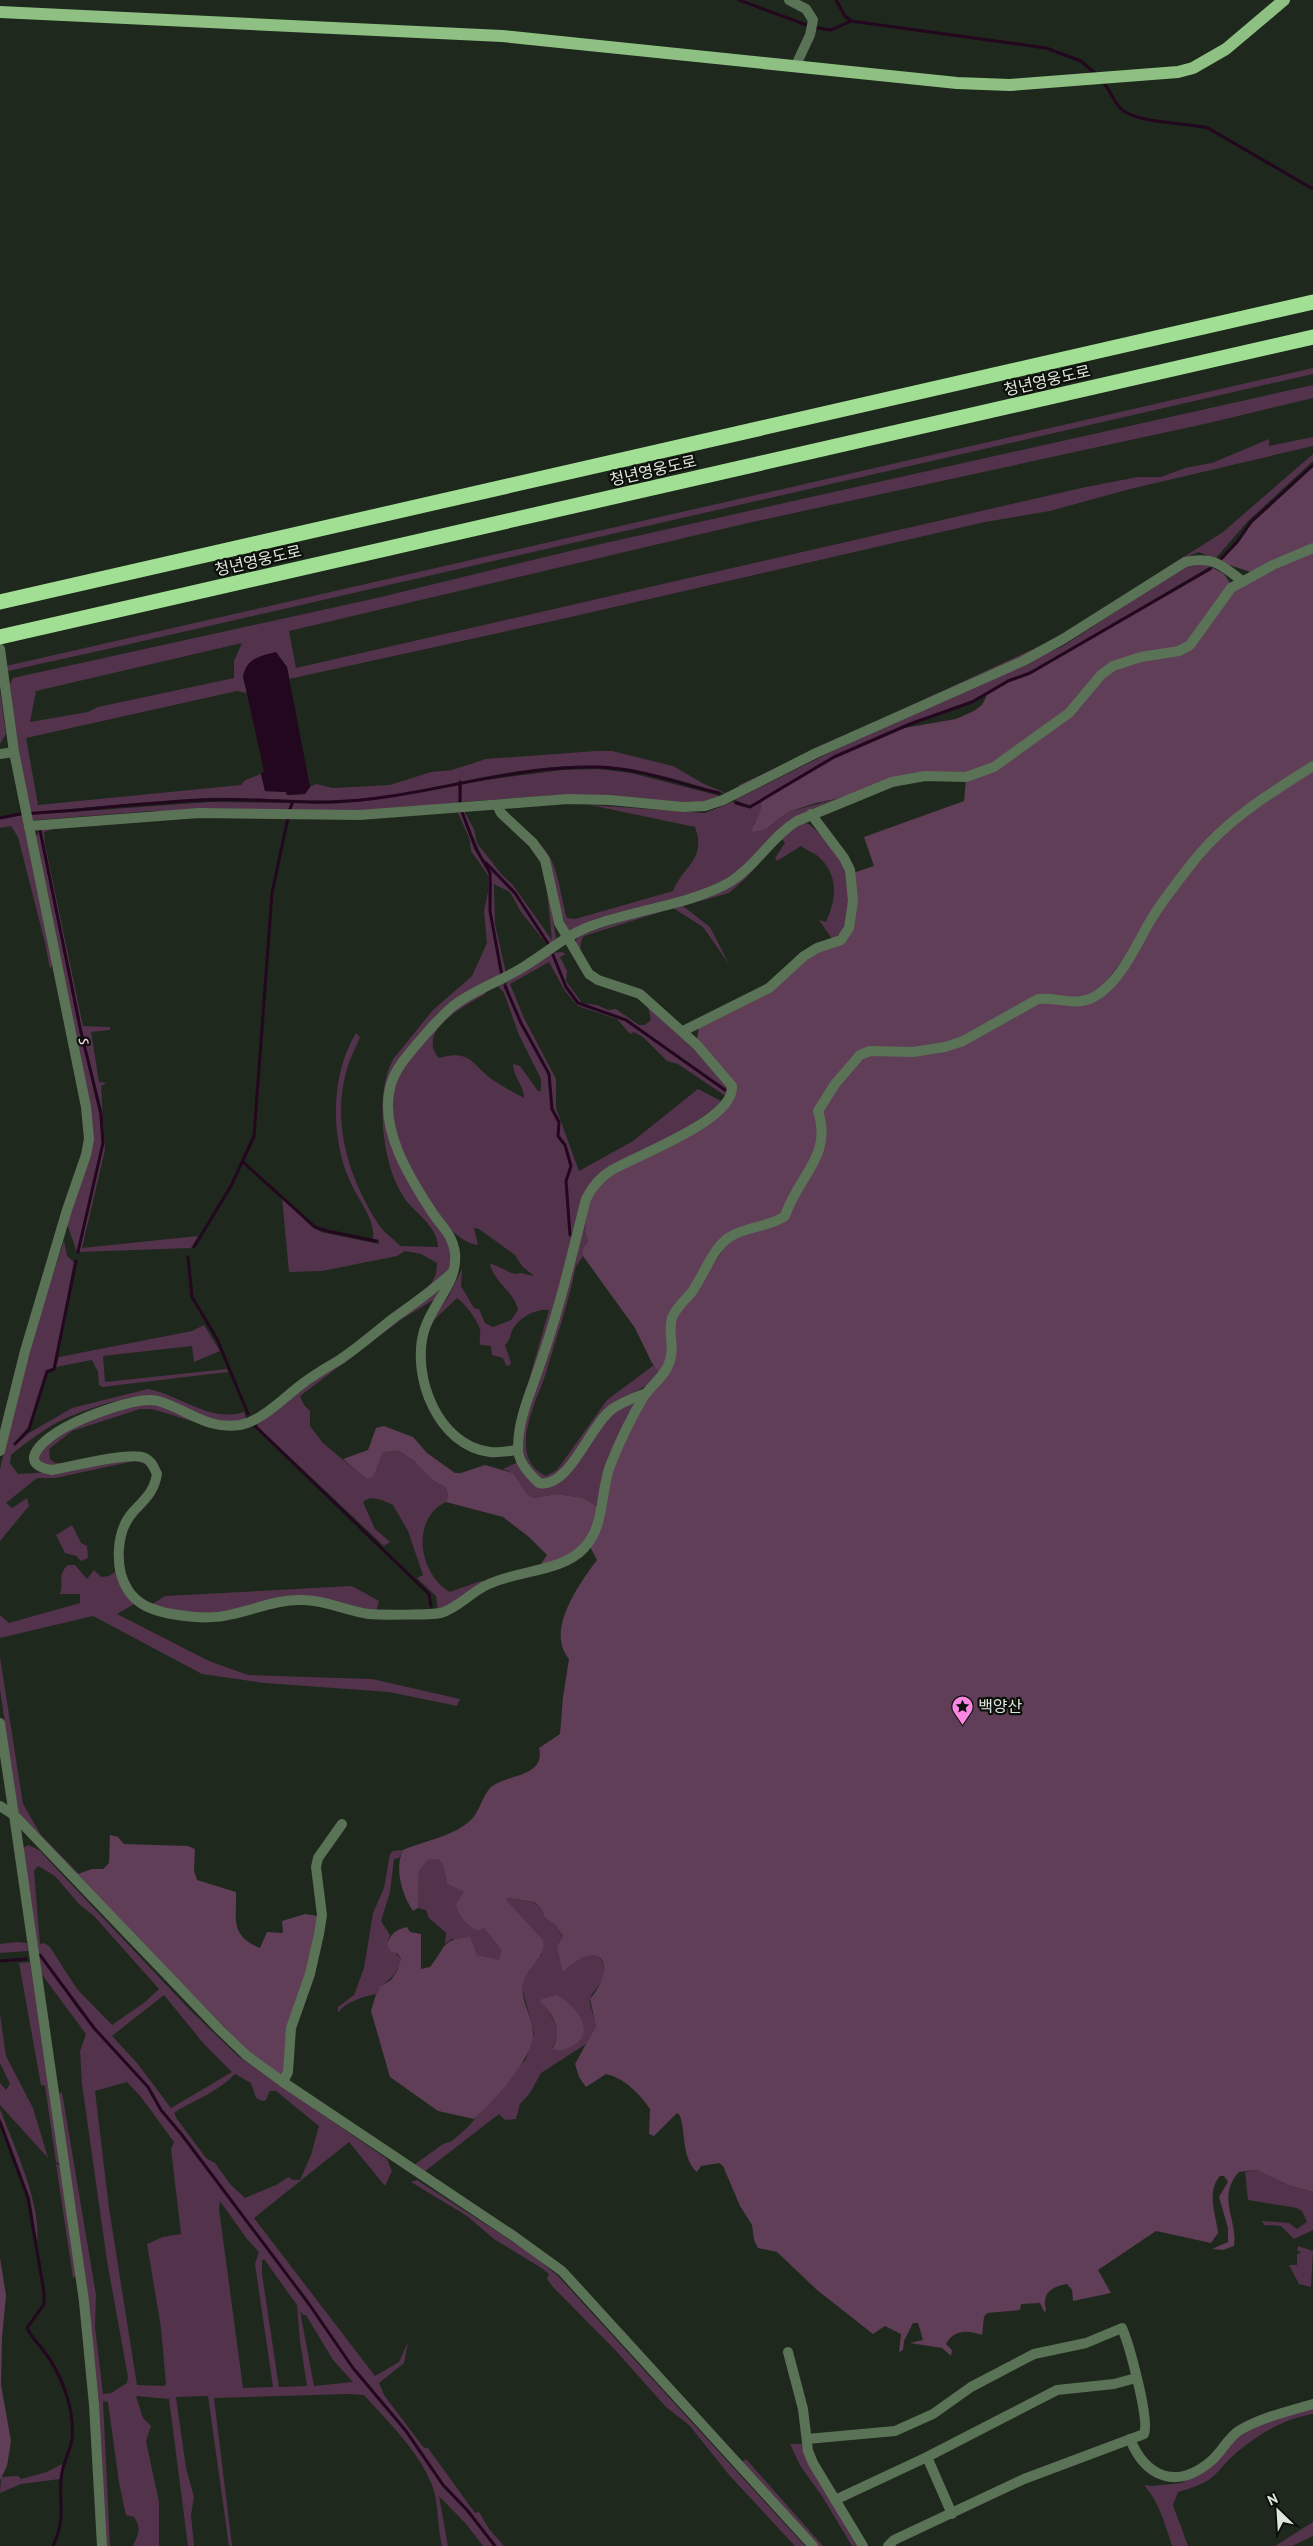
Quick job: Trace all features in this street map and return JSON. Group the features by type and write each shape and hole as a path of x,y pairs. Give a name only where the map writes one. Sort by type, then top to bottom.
{"highway":[{"name":"청년영웅도로","path":"0,602 1313,302"},
{"name":"청년영웅도로","path":"0,638 1313,337"}],"main road":[{"path":"0,12 502,36 957,83 1010,85 1087,81 1178,72 1193,68 1226,48 1284,0"}],"street":[{"path":"789,0 806,9 813,20 810,35 795,67"},
{"path":"518,1450 488,1452 472,1446 449,1430 436,1412 426,1393 422,1370 423,1335 428,1318 449,1286 455,1265 453,1243 448,1231 437,1220 416,1188 392,1134 388,1100 391,1084 397,1070 416,1045 454,1006 513,974 567,938 596,924 705,892 730,882 784,829 811,814 892,782 924,776 966,777 994,767 1069,713 1101,675 1113,666 1141,658 1179,651 1190,645 1231,588 1313,548"},
{"path":"28,820 199,813 292,813 360,816 568,799 610,800 684,807 705,806 723,800 816,753 1023,660 1063,639 1185,562 1200,558 1211,560 1242,581"},
{"path":"0,649 14,752 84,1098 89,1139 86,1155 67,1210 25,1351 0,1451"},
{"path":"0,754 14,752"},
{"path":"452,1273 433,1290 342,1358 301,1384 256,1420 238,1425 216,1424 199,1420 156,1400 144,1400 88,1417 58,1431 37,1450 34,1457 35,1464 40,1468 52,1470 136,1456 148,1460 154,1466 157,1474 152,1492 126,1522 119,1551 123,1580 138,1602 148,1608 180,1615 214,1617 279,1602 303,1600 330,1603 370,1614 438,1613 489,1584 512,1575 563,1564 584,1549 598,1524 610,1466 646,1394 665,1372 670,1361 673,1349 671,1321 676,1311 698,1283 722,1243 737,1233 768,1226 785,1216 791,1199 821,1149 823,1130 818,1111 822,1101 860,1056 870,1051 913,1052 945,1047 963,1041 1038,999 1048,998 1072,1003 1094,996 1116,976 1152,917 1198,856 1228,825 1313,766"},
{"path":"496,805 501,813 533,843 544,860 559,923 589,974 598,980 640,994 683,1032 729,1080 732,1092 725,1104 706,1120 686,1133 610,1171 591,1189 586,1199 540,1365 526,1399 518,1450 531,1475 539,1483 547,1485 557,1480 567,1469 594,1429 611,1410 646,1394"},
{"path":"683,1032 769,988 804,956 817,948 841,940 849,928 853,901 850,870 844,858 811,814"},
{"path":"0,1723 84,2301 94,2405 102,2546"},
{"path":"0,1806 14,1815 246,2055 283,2082 516,2236 562,2271 813,2546"},
{"path":"283,2082 288,2072 291,2028 310,1974 322,1915 316,1867 318,1858 342,1824"},
{"path":"807,2439 896,2432 933,2414 971,2387 1034,2354 1086,2343 1122,2328 1131,2354 1136,2378 1146,2430 1144,2434 1024,2479 894,2540 888,2546"},
{"path":"788,2352 803,2409 807,2439 813,2463 863,2546"},
{"path":"836,2500 928,2457 1057,2390 1114,2384 1136,2378"},
{"path":"1130,2439 1147,2468 1158,2475 1172,2478 1198,2471 1211,2461 1239,2431 1272,2416 1313,2404"},
{"path":"928,2457 952,2514"}],"shaded area":[{"path":"1313,368 1313,374 130,644 8,671 6,666"},
{"path":"1313,385 1313,398 1209,423 748,523 289,631 296,668 1086,487 1138,477 1161,477 1185,468 1212,463 1269,439 1269,446 1313,437 1313,446 1130,489 1050,511 985,522 562,619 289,679 287,667 276,653 243,676 247,693 237,691 26,738 38,805 241,785 245,780 261,774 265,791 286,792 287,795 305,794 310,787 316,784 333,788 390,785 431,772 452,770 486,759 596,751 612,751 673,766 704,784 728,794 631,769 598,766 564,766 497,775 362,799 328,801 207,798 30,813 18,754 10,684 13,678 377,598 574,550","holes":["242,643 234,661 234,678 98,707 88,712 30,722 36,691"]},
{"path":"1313,454 1313,461 1248,521 1215,559 1199,552 1191,555 1057,640 738,789 739,785 1055,639 1223,532"},
{"path":"1313,467 1313,545 1254,573 1220,562 1238,543 1252,523"},
{"path":"1313,551 1313,763 1226,823 1103,986 1084,998 1048,995 962,1038 927,1048 869,1048 820,1100 821,1138 783,1215 736,1231 673,1310 671,1348 660,1374 652,1363 635,1328 583,1256 582,1250 588,1241 585,1224 587,1210 602,1182 732,1100 736,1093 735,1085 697,1038 699,1027 739,1006 818,950 843,942 853,873 874,866 864,837 964,801 966,779 1009,760 1103,677 1129,663 1180,654 1233,590"},
{"path":"1207,564 1211,566 1030,672 1008,680 972,701 909,723 834,756 750,806 735,800 831,752 1063,646 1184,567"},
{"path":"1213,568 1224,574 1230,583 1195,636 1178,649 1128,658 1030,739 980,770 816,803 788,812 766,829 752,832 761,810 761,802 776,791 835,758 879,738 904,728 956,719 974,711 982,705 987,695 1009,682 1031,674"},
{"path":"276,652 287,667 310,787 305,794 287,795 286,792 265,791 261,774 264,771 243,676 248,665 255,659"},
{"path":"0,691 6,734 0,744"},
{"path":"1313,768 1313,2192 1291,2186 1256,2170 1239,2172 1232,2181 1228,2200 1234,2246 1223,2250 1212,2249 1228,2242 1228,2228 1219,2197 1228,2182 1224,2176 1220,2176 1216,2182 1213,2196 1218,2233 1211,2243 1156,2231 1098,2270 1111,2293 1073,2301 1072,2290 1067,2284 1056,2287 1047,2294 1045,2313 1040,2303 1021,2304 1020,2310 987,2313 984,2317 982,2335 962,2332 949,2339 946,2344 952,2350 951,2356 942,2348 910,2343 923,2340 918,2323 913,2323 904,2341 903,2350 899,2352 901,2334 885,2326 873,2334 817,2290 777,2252 758,2248 754,2240 752,2225 740,2206 723,2166 719,2163 701,2166 697,2172 691,2165 685,2148 682,2122 677,2113 654,2136 649,2134 650,2109 636,2092 625,2083 606,2074 586,2087 579,2077 575,2064 596,2026 590,1999 599,1986 604,1965 601,1959 595,1955 586,1956 563,1973 557,1946 563,1936 554,1924 545,1918 541,1908 534,1902 508,1898 506,1900 543,1940 542,1952 523,1984 523,1996 533,2032 532,2043 511,2079 474,2119 438,2111 390,2077 371,2011 376,1994 381,1986 391,1980 397,1971 401,1959 398,1954 390,1951 387,1944 393,1934 407,1927 410,1932 421,1934 421,1969 430,1967 445,1945 460,1938 470,1937 477,1955 499,1960 501,1950 484,1928 479,1931 475,1929 462,1917 456,1905 464,1892 447,1884 443,1865 438,1859 429,1859 419,1871 418,1908 413,1911 403,1889 399,1873 400,1857 403,1850 448,1834 464,1826 477,1812 491,1787 531,1770 537,1764 540,1757 539,1748 560,1734 569,1659 563,1648 561,1635 563,1622 574,1594 597,1560 589,1545 608,1481 639,1409 667,1373 674,1321 730,1240 778,1224 818,1160 820,1111 846,1073 871,1053 928,1053 1039,1001 1095,998 1176,889 1229,827"},
{"path":"598,769 631,773 720,796 702,803 558,795 461,802 462,783 562,770"},
{"path":"458,784 460,795 458,803 374,811 291,810 294,802 335,804 356,802"},
{"path":"858,793 811,812 738,873 704,890 568,931 535,841 543,847 554,865 567,918 575,919 673,891 696,855 698,847 695,827 590,805 705,813 732,802 750,808 761,802 762,810 753,825 766,829 788,812"},
{"path":"211,802 291,803 288,810 152,811 36,820 32,820 29,815"},
{"path":"464,811 474,829 477,843 502,875 512,884 552,940 545,871 556,938 551,946 515,892 482,857 462,812"},
{"path":"461,812 475,850 489,873 489,911 501,977 450,1002 435,1016 401,1058 387,1126 453,1254 450,1272 430,1286 436,1274 437,1263 421,1254 405,1251 397,1256 322,1271 289,1272 282,1198 312,1227 321,1232 379,1244 379,1240 373,1239 372,1224 369,1216 349,1179 343,1162 336,1124 338,1086 342,1067 356,1033 360,1037 347,1069 341,1110 342,1130 351,1170 368,1207 379,1225 400,1246 438,1247 432,1229 409,1204 392,1173 383,1132 382,1111 388,1073 394,1058 433,1010 472,976 487,943 484,911 488,892 488,875 471,851 470,840 458,813"},
{"path":"23,815 54,961 50,969 18,837 11,826 0,828 0,819"},
{"path":"803,821 815,829 828,843 843,865 848,879 850,899 847,919 839,934 832,939 819,920 826,922 834,897 833,881 827,866 819,857 801,846 777,861 775,858 785,843 782,839 746,878 729,893 683,906 710,927 729,964 703,927 673,908 584,936 581,941 580,956 575,943 578,936 731,884 785,831"},
{"path":"53,827 53,829 44,832 45,844 83,1026 110,1027 110,1030 91,1032 99,1082 107,1083 101,1086 105,1150 82,1248 198,1236 191,1248 79,1252 104,1143 102,1113 82,1032 41,829"},
{"path":"39,831 80,1032 99,1113 102,1143 77,1252 67,1224 90,1140 35,838"},
{"path":"486,864 514,893 549,947 521,912 510,892 494,884 495,924 506,973 503,976 491,911 492,882"},
{"path":"562,952 566,954 560,957 567,971 566,981 582,1003 597,1005 608,1010 616,1009 639,1025 645,1025 651,1020 648,1007 695,1048 728,1087 727,1097 678,1064 667,1061 643,1037 634,1032 630,1034 617,1019 578,1006 565,991 549,962 510,984 523,1016 556,1079 556,1108 579,1171 633,1141 698,1089 723,1102 684,1130 608,1168 569,1252 537,1364 529,1380 549,1310 533,1312 515,1326 505,1345 511,1363 509,1366 506,1365 503,1358 492,1355 491,1346 481,1345 478,1325 464,1304 457,1298 434,1320 426,1335 431,1320 447,1299 462,1269 461,1286 474,1308 479,1309 485,1323 493,1327 511,1320 518,1310 512,1297 495,1276 490,1263 514,1274 521,1273 534,1276 522,1266 515,1255 479,1229 474,1228 478,1245 465,1241 439,1216 416,1181 400,1146 393,1119 392,1097 394,1083 399,1074 438,1024 456,1007 486,991 485,994 455,1012 446,1020 433,1038 433,1048 439,1058 459,1055 466,1057 496,1082 524,1098 523,1090 513,1064 520,1066 538,1091 541,1091 541,1079 519,1035 504,993 498,986 504,983 515,1009 506,983 552,953"},
{"path":"584,1219 588,1241 582,1250 583,1256 576,1266 563,1319 527,1430 526,1444 528,1457 534,1468 546,1476 557,1470 607,1400 654,1365 660,1374 609,1415 555,1477 540,1480 524,1454 522,1434"},
{"path":"64,1240 67,1256 74,1262 55,1362 53,1368 46,1370 28,1428 13,1447 29,1433 72,1408 148,1389 219,1414 244,1412 246,1419 222,1421 211,1419 154,1397 133,1397 92,1408 58,1422 34,1437 11,1455 10,1463 18,1474 52,1472 124,1459 142,1459 152,1468 155,1474 151,1486 130,1513 119,1535 117,1559 119,1571 123,1582 136,1603 117,1614 209,1661 248,1675 372,1679 460,1699 457,1706 389,1692 264,1683 202,1674 93,1616 0,1638 0,1615 9,1623 80,1603 80,1594 60,1594 62,1575 68,1565 75,1565 87,1579 94,1570 101,1577 109,1576 115,1572 115,1549 118,1533 124,1519 146,1491 153,1476 146,1464 135,1461 55,1478 37,1478 6,1503 12,1508 27,1498 29,1506 0,1541 0,1469 30,1347"},
{"path":"441,1291 435,1299 402,1319 300,1396 304,1405 310,1411 310,1426 323,1443 366,1479 383,1452 399,1451 413,1460 432,1480 445,1487 448,1495 446,1502 435,1510 427,1521 423,1533 423,1547 431,1573 439,1584 450,1592 481,1581 488,1581 438,1611 436,1596 417,1578 423,1575 408,1531 393,1505 374,1498 363,1502 375,1529 390,1542 384,1546 258,1427 257,1423 436,1292"},
{"path":"204,1325 220,1351 194,1362 192,1346 103,1356 105,1382 227,1369 228,1372 102,1387 99,1385 98,1372 92,1360 56,1367 59,1357 192,1331"},
{"path":"156,1403 198,1423 152,1409 140,1409 72,1431 49,1449 50,1459 55,1463 69,1463 52,1467 37,1462 39,1451 73,1426 128,1407"},
{"path":"631,1403 635,1403 599,1508 584,1498 557,1494 533,1498 526,1494 513,1473 503,1469 518,1462 537,1486 548,1488 559,1483 613,1412"},
{"path":"384,1426 413,1437 427,1453 455,1473 461,1473 485,1465 513,1473 526,1493 533,1498 557,1494 584,1498 599,1508 585,1542 564,1558 539,1567 547,1555 529,1537 503,1517 446,1502 448,1495 445,1487 432,1480 413,1460 399,1451 383,1452 373,1477 366,1479 343,1459 368,1450 376,1428"},
{"path":"72,1525 81,1543 87,1546 88,1558 81,1561 76,1556 65,1553 56,1535"},
{"path":"352,1586 379,1601 376,1612 331,1600 200,1615 149,1606 165,1596"},
{"path":"0,1657 23,1804 41,1835 79,1874 75,1875 19,1816 0,1690"},
{"path":"110,1835 118,1837 124,1844 188,1846 195,1849 194,1871 197,1880 236,1892 236,1918 239,1932 243,1938 260,1948 267,1932 283,1933 282,1921 305,1914 318,1916 285,2071 280,2076 246,2049 75,1875 92,1869 103,1869 109,1863"},
{"path":"28,1845 39,1850 190,2010 238,2056 387,2159 392,2171 385,2186 349,2142 254,2218 375,2376 399,2362 408,2342 404,2363 379,2383 384,2395 424,2448 428,2448 475,2513 479,2512 489,2529 504,2546 496,2546 468,2509 444,2484 407,2430 353,2367 309,2303 183,2134 161,2110 148,2086 94,2027 41,1955 79,2011 147,2087 160,2111 182,2135 308,2304 352,2368 406,2431 442,2485 467,2511 494,2546 483,2546 467,2525 439,2496 448,2546 442,2546 434,2492 419,2460 402,2437 364,2395 349,2394 214,2398 232,2546 229,2546 208,2396 176,2397 186,2468 194,2497 191,2515 194,2546 188,2546 169,2399 136,2396 143,2418 151,2426 146,2441 159,2502 159,2546 133,2546 138,2532 138,2525 134,2517 126,2515 119,2483 108,2402 103,2401 110,2546 105,2546 57,2095 62,2092 96,2295 95,2327 103,2394 111,2393 127,2383 128,2377 107,2261 82,2084 80,2051 86,2034 40,1972 23,1848","holes":["38,1866 55,1876 79,1904 94,1916 159,1989 145,2002 112,2025 77,1989 50,1947 44,1943 40,1944 34,1871","164,1995 204,2044 232,2072 171,2108 137,2063 112,2036","235,2074 251,2083 256,2098 262,2101 266,2100 270,2091 276,2091 319,2126 311,2155 300,2180 293,2180 288,2177 278,2184 245,2198 230,2184 215,2163 206,2158 174,2113 223,2085","127,2082 141,2097 174,2142 171,2149 181,2234 163,2237 147,2244 161,2328 166,2384 164,2386 137,2385 109,2208 95,2091","220,2201 247,2239 259,2252 255,2264 273,2387 243,2388 219,2209","264,2259 297,2305 307,2386 279,2387 262,2274 262,2261","300,2311 303,2315 306,2315 333,2360 353,2382 314,2386"]},
{"path":"403,1850 399,1858 394,1859 390,1892 381,1921 390,1935 387,1944 401,1959 398,1967 393,1976 376,1994 349,2003 338,2013 338,2007 354,1995 364,1968 373,1913 384,1888 390,1854 393,1851"},
{"path":"429,1859 438,1859 443,1865 447,1884 464,1892 484,1928 501,1950 499,1961 477,1955 474,1948 452,1939 445,1944 446,1933 429,1918 426,1910 418,1908 419,1871"},
{"path":"508,1898 533,1902 541,1908 545,1918 554,1924 563,1937 559,1942 563,1973 582,1956 591,1954 599,1957 604,1969 603,1974 601,1982 592,1994 590,2001 596,2026 586,2044 541,2073 530,2093 520,2104 516,2119 505,2120 499,2114 424,2172 414,2165 443,2144 452,2141 468,2127 526,2059 534,2033 522,1988 524,1979 542,1954 506,1900","holes":["546,2007 573,2045 552,2048 557,2032"]},
{"path":"27,1943 28,1951 0,1953 0,1944"},
{"path":"30,1962 61,2165 56,2162 45,2086 41,2085 19,1963"},
{"path":"556,1995 573,2007 584,2026 584,2033 581,2039 561,2051 552,2049 557,2037 557,2030 553,2018 540,2002 542,1999"},
{"path":"0,2014 6,2056 33,2108 48,2158 0,2105 0,2083 6,2090 10,2084 0,2063"},
{"path":"0,2109 31,2193 37,2227 37,2242 30,2198 0,2118"},
{"path":"56,2164 61,2166 76,2276 73,2278"},
{"path":"1256,2170 1291,2186 1313,2192 1313,2230 1294,2239 1281,2226 1264,2225 1262,2221 1289,2223 1297,2229 1307,2222 1302,2211 1297,2208 1248,2200 1245,2172"},
{"path":"417,2180 530,2253 558,2276 805,2546 795,2546 730,2476 689,2425 666,2407 616,2351 553,2287 547,2279 549,2274 494,2239 467,2216 411,2182"},
{"path":"1298,2246 1313,2251 1311,2287 1299,2284 1289,2265 1297,2265 1297,2254 1301,2253 1297,2250"},
{"path":"0,2258 6,2295 2,2338 1,2385 11,2441 7,2466 0,2480"},
{"path":"1313,2408 1313,2414 1281,2424 1243,2447 1207,2481 1178,2492 1173,2505 1188,2546 1172,2546 1158,2506 1144,2485 1181,2483 1199,2474 1241,2433 1275,2419"},
{"path":"790,2444 805,2444 811,2464 857,2546 852,2546 822,2496 801,2467"},
{"path":"746,2459 823,2546 817,2546 742,2462"},
{"path":"62,2464 60,2479 21,2484 0,2493 1,2477 18,2476 21,2479 47,2472"},
{"path":"1313,2522 1313,2536 1292,2546 1275,2546"}],"waterway":[{"path":"739,0 812,27 831,30 851,21"},
{"path":"836,0 845,16 851,21 1046,48 1081,61 1097,75"},
{"path":"1103,82 1120,108 1127,113 1149,120 1208,128 1313,189"},
{"path":"1220,560 1237,542 1251,522 1313,465"},
{"path":"736,803 750,807 834,757 910,724 972,702 1008,681 1030,673 1210,569"},
{"path":"0,818 20,814 184,801 329,802 363,800 530,771 564,768 598,767 629,770 719,793"},
{"path":"460,782 460,803"},
{"path":"290,809 293,801"},
{"path":"462,812 476,849 490,873 490,911 502,976"},
{"path":"194,1247 231,1186 254,1136 272,893 288,818"},
{"name":"s","path":"40,830 81,1032 101,1113 103,1143 78,1252"},
{"path":"486,863 515,893 549,945"},
{"path":"553,955 566,987 578,1003 626,1020 725,1090"},
{"path":"505,986 521,1023 549,1074 552,1109 559,1122 558,1136 565,1145 571,1166 566,1181 570,1235"},
{"path":"243,1162 315,1227 376,1241"},
{"path":"188,1257 192,1297 217,1339 248,1414"},
{"name":"s","path":"15,1444 29,1429 47,1372 54,1369 76,1261"},
{"path":"255,1426 429,1594 431,1606"},
{"path":"40,1955 94,2028 148,2087 161,2110 182,2135 309,2304 353,2368 406,2431 443,2485 467,2510 495,2546"},
{"path":"0,1961 26,1959"},
{"path":"0,2122 28,2198 44,2292 44,2304 27,2328 56,2369 69,2403 71,2415 72,2439 61,2479 61,2520 53,2546"}],"place":[{"name":"백양산","path":"962,1725"}]}
